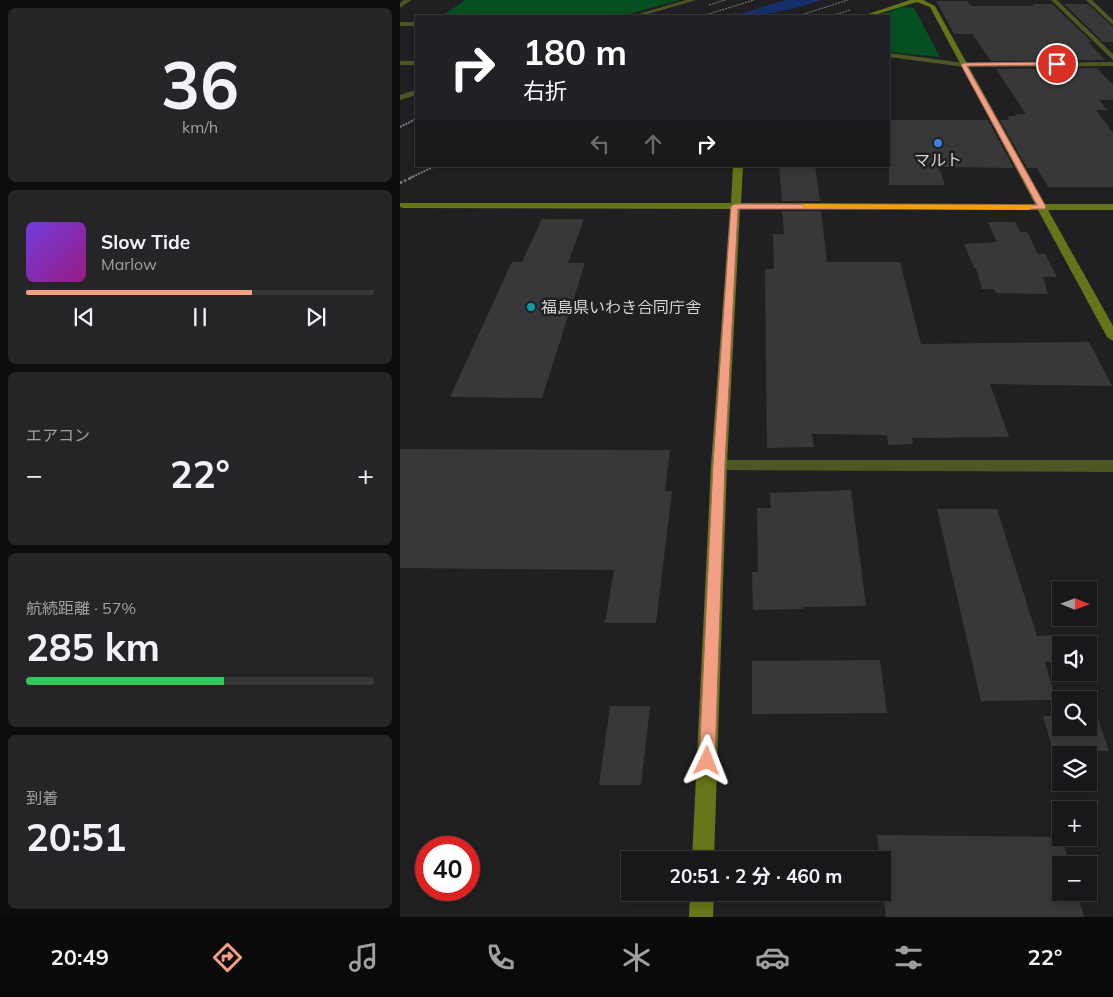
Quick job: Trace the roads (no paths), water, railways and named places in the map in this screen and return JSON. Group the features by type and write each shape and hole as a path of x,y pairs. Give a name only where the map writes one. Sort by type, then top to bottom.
{"street":[{"path":"400,6 408,0"},
{"path":"639,15 693,0"},
{"path":"868,15 917,0 932,6 1113,337"},
{"path":"1054,0 1113,58"},
{"path":"1090,0 1113,23"},
{"path":"400,24 415,24"},
{"path":"890,55 964,65 1113,64"},
{"path":"400,63 415,63"},
{"path":"400,98 415,92"},
{"path":"703,851 719,464 738,167"},
{"path":"402,205 1113,207"},
{"path":"719,464 1113,466"},
{"path":"701,917 702,901"}],"water":[{"path":"786,0 821,0 778,12 736,15"}],"place":[{"name":"マルト","path":"938,143"},
{"name":"福島県いわき合同庁舎","path":"531,307"}]}
